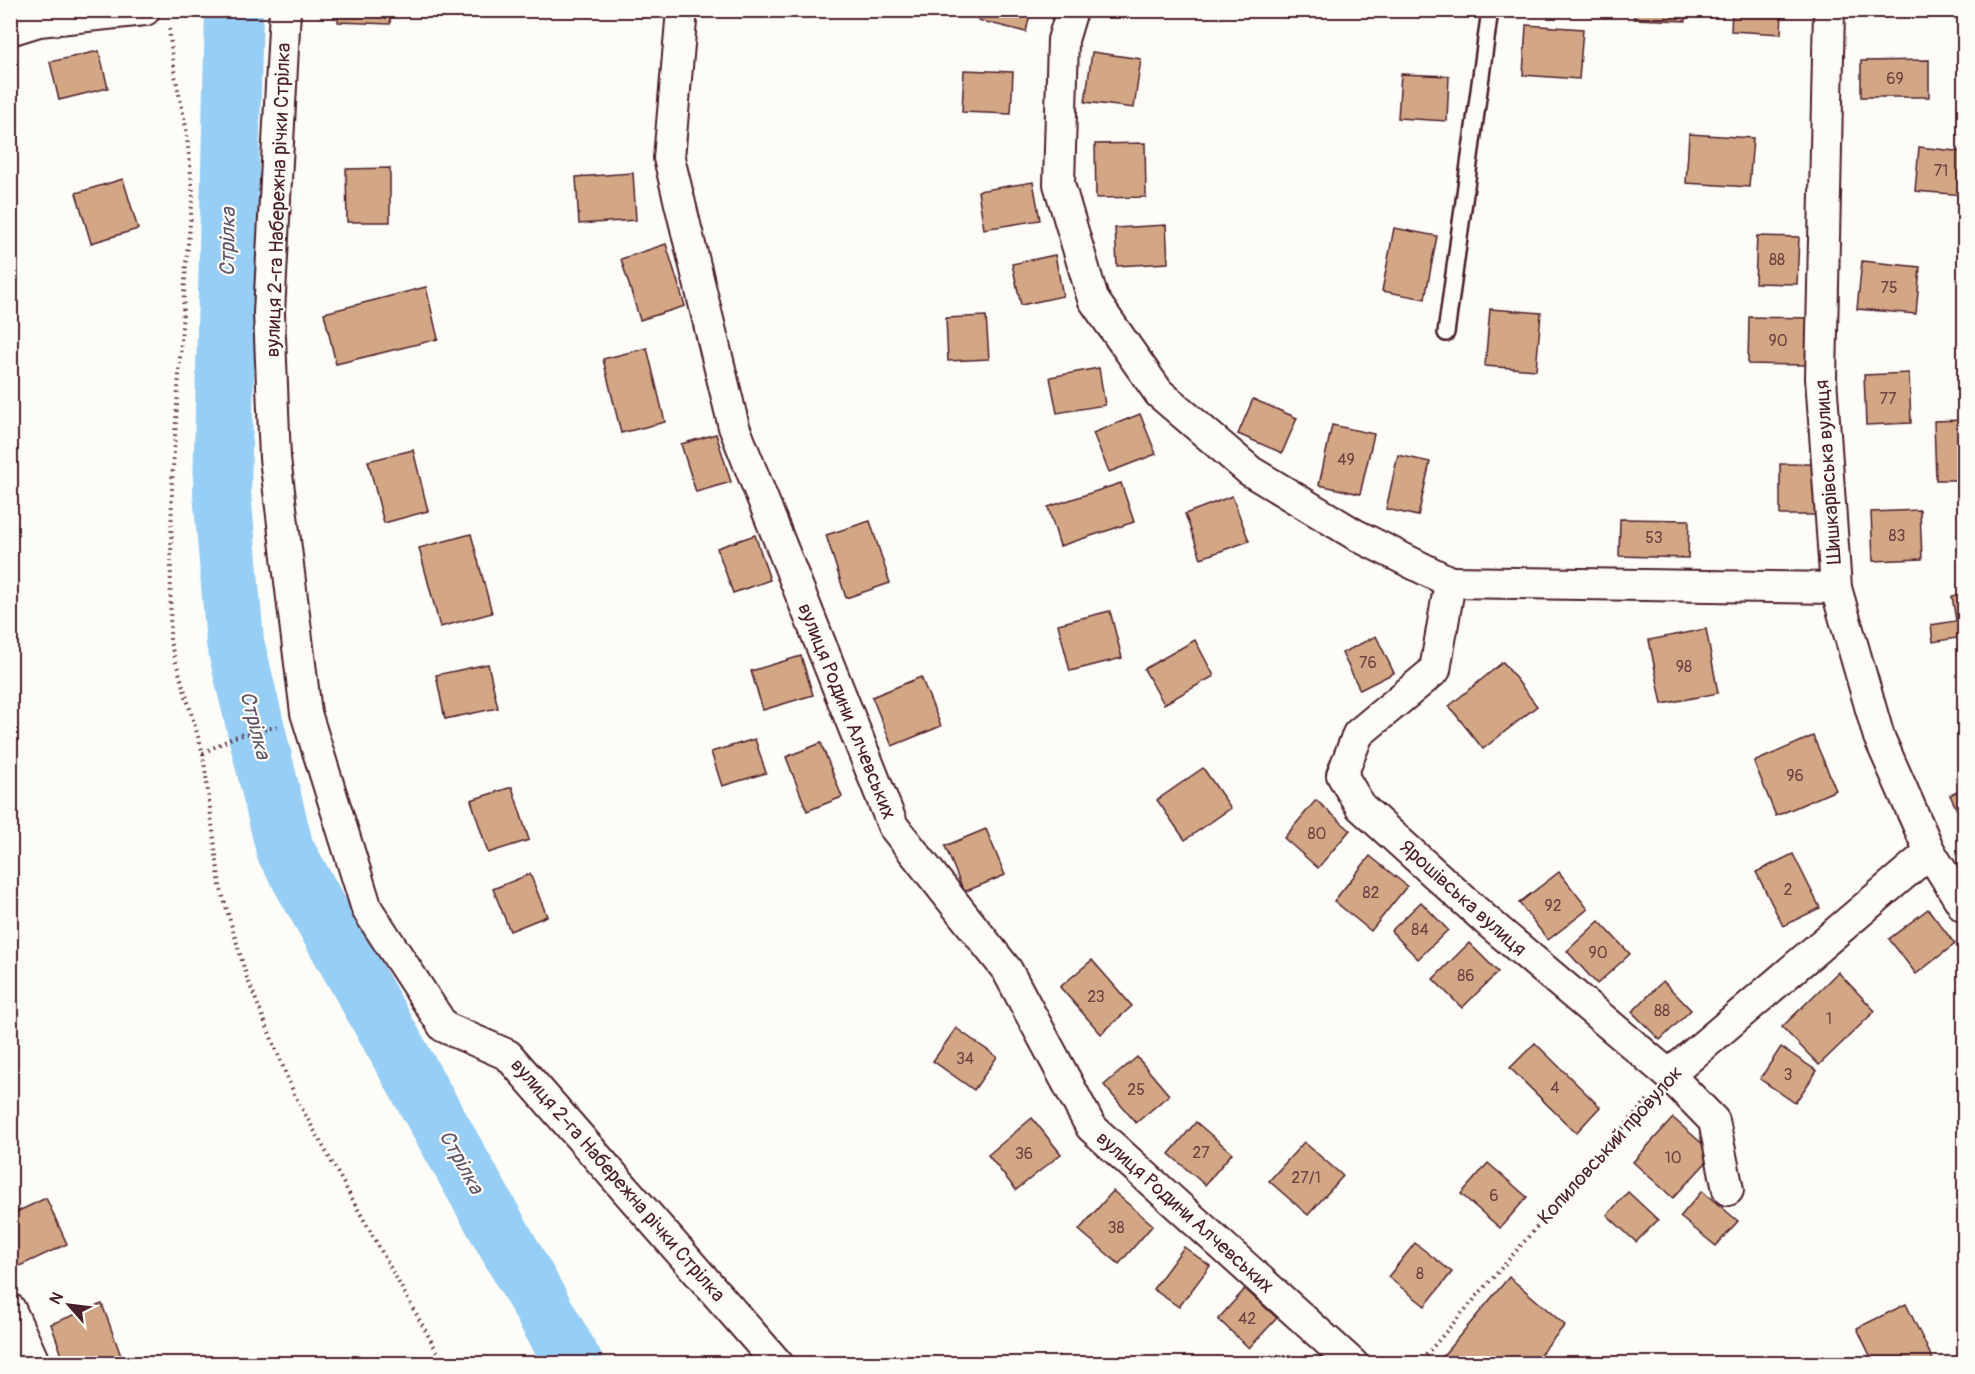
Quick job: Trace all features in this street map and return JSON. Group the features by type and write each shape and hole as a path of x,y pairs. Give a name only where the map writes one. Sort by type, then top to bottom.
{"street":[{"name":"вулиця 2-га Набережна річки Стрілка","path":"285,10 269,313 275,458 306,713 367,909 444,1027 508,1055 778,1364"},
{"name":"вулиця Родини Алчевських","path":"682,10 669,158 734,427 893,826 1007,970 1092,1127 1353,1364"},
{"path":"1072,10 1063,40 1059,184 1093,298 1159,393 1250,471 1356,535 1450,582 1836,588"},
{"name":"Шишкарівська вулиця","path":"1829,10 1821,378 1836,588 1879,737 1930,852 1965,907"},
{"path":"10,30 37,16 157,15"},
{"name":"Ярошівська вулиця","path":"1450,582 1435,670 1358,734 1342,775 1361,807 1486,921 1669,1075 1714,1121 1728,1190"},
{"name":"Копиловський провулок","path":"1669,1075 1930,852"},
{"path":"10,1310 35,1364"}],"lane":[{"path":"1446,333 1490,10"}],"path":[{"path":"157,15 174,70 186,127 193,195 186,264 172,483 170,642 203,753 219,886 247,978 295,1096 444,1364"},
{"path":"203,753 234,737 286,724"},
{"name":"Копиловський провулок","path":"1418,1364 1669,1075"}],"building":[{"path":"338,10 391,10 390,24 338,22"},
{"path":"981,10 1031,10 1026,32 978,20"},
{"path":"1634,10 1687,10 1686,21 1634,19"},
{"path":"1732,10 1782,10 1781,34 1731,31"},
{"path":"1526,25 1583,29 1579,79 1523,75"},
{"path":"99,51 108,88 59,100 50,62"},
{"path":"1092,52 1141,59 1134,108 1085,102"},
{"path":"1929,60 1929,97 1861,97 1861,61"},
{"path":"964,70 1013,72 1011,114 962,112"},
{"path":"1401,74 1449,76 1447,121 1398,118"},
{"path":"1689,134 1753,138 1749,187 1686,183"},
{"path":"1145,143 1146,197 1096,198 1095,144"},
{"path":"1919,147 1964,152 1964,195 1915,191"},
{"path":"390,168 390,222 347,222 346,169"},
{"path":"633,173 636,220 579,224 576,177"},
{"path":"123,179 138,229 91,243 76,193"},
{"path":"1033,182 1040,220 984,229 978,191"},
{"path":"1166,225 1168,263 1117,266 1115,228"},
{"path":"1394,228 1437,236 1425,299 1382,291"},
{"path":"1757,236 1799,237 1797,284 1755,283"},
{"path":"666,244 685,306 640,320 621,259"},
{"path":"1055,255 1063,296 1021,305 1012,264"},
{"path":"1862,261 1920,267 1916,314 1857,309"},
{"path":"426,287 438,339 336,364 324,313"},
{"path":"1490,309 1541,313 1536,370 1485,366"},
{"path":"986,316 989,359 948,361 946,318"},
{"path":"1749,317 1809,318 1807,365 1748,364"},
{"path":"647,348 665,422 621,433 603,359"},
{"path":"1099,368 1105,405 1057,413 1050,377"},
{"path":"1909,373 1911,423 1866,425 1864,375"},
{"path":"1253,399 1297,418 1282,453 1238,434"},
{"path":"1140,414 1156,454 1109,472 1093,433"},
{"path":"1964,420 1964,480 1936,480 1934,421"},
{"path":"1332,425 1374,434 1360,494 1319,485"},
{"path":"716,434 731,482 696,492 681,444"},
{"path":"413,450 428,511 384,523 368,461"},
{"path":"1398,455 1430,462 1418,516 1386,509"},
{"path":"1780,464 1817,464 1817,515 1780,515"},
{"path":"1121,483 1134,522 1060,546 1048,507"},
{"path":"1232,496 1249,541 1201,558 1185,514"},
{"path":"1920,510 1922,559 1873,561 1871,512"},
{"path":"1620,519 1689,520 1688,558 1619,556"},
{"path":"870,521 890,583 846,598 826,535"},
{"path":"471,534 492,613 440,627 419,548"},
{"path":"755,535 770,580 733,593 717,548"},
{"path":"1964,594 1964,652 1962,637 1933,642 1931,625 1956,621 1952,596"},
{"path":"1110,611 1122,658 1070,671 1058,624"},
{"path":"1706,629 1718,693 1662,704 1649,640"},
{"path":"1376,636 1394,673 1360,690 1342,653"},
{"path":"1195,640 1214,676 1164,704 1144,669"},
{"path":"801,656 813,695 763,710 751,671"},
{"path":"1503,662 1537,706 1483,749 1449,706"},
{"path":"488,664 498,708 445,719 436,675"},
{"path":"921,677 941,726 892,746 872,697"},
{"path":"1813,736 1836,790 1776,816 1754,762"},
{"path":"755,739 766,773 722,786 711,752"},
{"path":"821,743 842,797 807,811 786,757"},
{"path":"1203,768 1231,808 1185,840 1157,800"},
{"path":"512,787 529,840 488,853 471,800"},
{"path":"1964,788 1964,825 1950,795"},
{"path":"1316,800 1350,830 1318,868 1284,838"},
{"path":"986,829 1005,875 964,892 945,846"},
{"path":"1793,854 1820,908 1783,926 1756,872"},
{"path":"1370,856 1407,886 1371,931 1334,901"},
{"path":"1559,872 1588,909 1548,940 1519,903"},
{"path":"530,874 547,916 510,931 493,889"},
{"path":"1421,902 1448,930 1418,959 1391,931"},
{"path":"1928,909 1955,944 1916,974 1889,939"},
{"path":"1599,921 1630,954 1597,984 1567,951"},
{"path":"1469,943 1498,972 1462,1008 1433,979"},
{"path":"1092,960 1132,1006 1101,1034 1060,987"},
{"path":"1838,972 1875,1011 1819,1065 1782,1027"},
{"path":"1663,981 1691,1010 1660,1040 1632,1012"},
{"path":"956,1028 997,1057 974,1090 933,1061"},
{"path":"1535,1043 1600,1107 1576,1133 1510,1068"},
{"path":"1781,1047 1817,1071 1795,1103 1760,1079"},
{"path":"1137,1057 1169,1095 1136,1123 1104,1085"},
{"path":"1032,1118 1061,1154 1016,1190 988,1155"},
{"path":"1673,1118 1714,1154 1673,1198 1633,1162"},
{"path":"1196,1122 1232,1153 1205,1185 1169,1154"},
{"path":"1304,1142 1343,1176 1308,1215 1269,1181"},
{"path":"1488,1163 1527,1197 1500,1228 1461,1194"},
{"path":"1113,1191 1153,1225 1119,1264 1079,1230"},
{"path":"1702,1191 1738,1221 1716,1246 1680,1217"},
{"path":"1628,1192 1658,1220 1636,1242 1607,1215"},
{"path":"46,1198 67,1244 13,1269 10,1263 10,1215"},
{"path":"1415,1243 1452,1272 1425,1306 1388,1277"},
{"path":"1184,1247 1210,1266 1179,1307 1153,1289"},
{"path":"1509,1277 1565,1325 1532,1364 1436,1364"},
{"path":"1245,1289 1277,1318 1249,1348 1218,1319"},
{"path":"102,1304 124,1364 65,1364 51,1324"},
{"path":"1906,1304 1935,1364 1874,1364 1857,1328"}],"waterway":[{"name":"Стрілка","path":"234,10 222,492 235,642 285,850 574,1364"}]}
